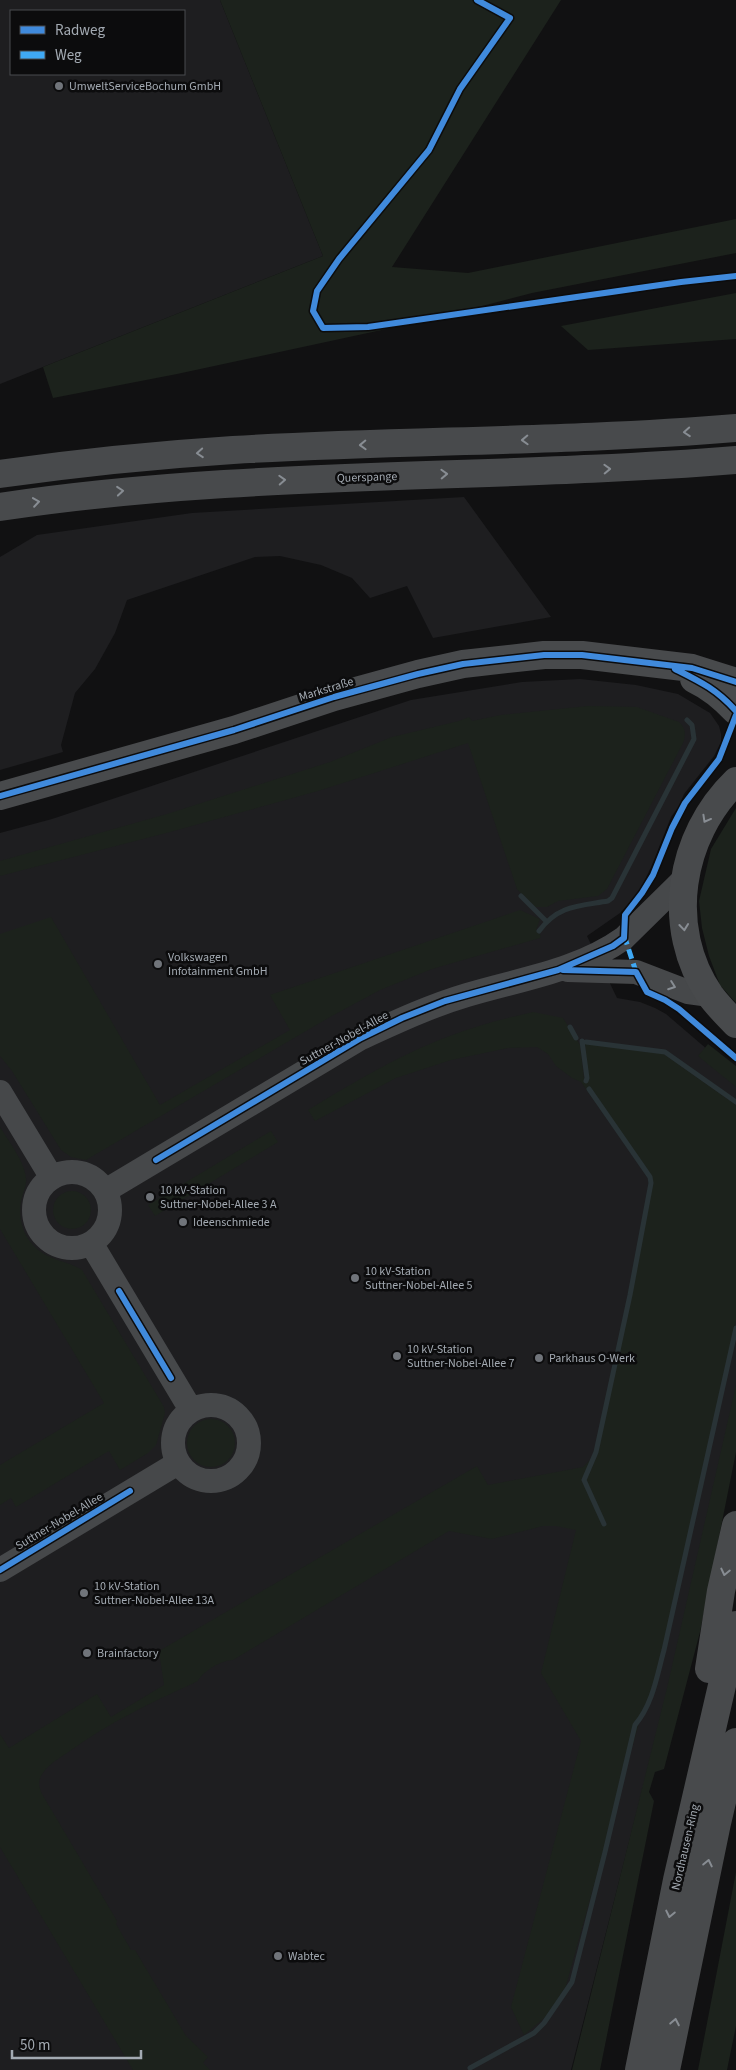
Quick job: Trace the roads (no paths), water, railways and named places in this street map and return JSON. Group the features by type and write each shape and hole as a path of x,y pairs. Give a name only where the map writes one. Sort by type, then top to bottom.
{"main road":[{"path":"0,474 80,463 223,451 570,438 736,428"},
{"name":"Querspange","path":"0,507 107,492 199,485 327,478 629,468 736,460"},
{"name":"Markstraße","path":"0,796 234,730 334,697 454,666 506,658 553,655 606,657 692,668 736,682"},
{"name":"Markstraße","path":"666,665 710,686 736,711"},
{"path":"736,781 724,793 707,816 696,838 685,878 683,909 685,934 695,967 710,995 736,1024"},
{"path":"677,1880 721,1591 736,1525"},
{"name":"Nordhausen-Ring","path":"638,2070 677,1880 736,1625"},
{"name":"Nordhausen-Ring","path":"666,2070 717,1823 736,1742"},
{"path":"717,1823 736,1765"}],"street":[{"name":"Suttner-Nobel-Allee","path":"105,1191 361,1038 402,1018 446,1001 558,970 613,946 624,938 685,878"},
{"name":"Suttner-Nobel-Allee","path":"558,970 636,972 688,992 710,995"},
{"path":"0,1092 52,1178"},
{"path":"62,1173 81,1173 95,1180 105,1191 109,1202 110,1214 107,1226 100,1236 91,1243 79,1248 57,1246 40,1231 35,1219 36,1195 43,1185 52,1178 62,1173"},
{"path":"91,1243 191,1410"},
{"path":"210,1404 230,1410 244,1424 249,1443 248,1453 238,1470 221,1480 201,1480 192,1476 178,1463 174,1453 174,1433 177,1424 191,1410 210,1404"},
{"name":"Suttner-Nobel-Allee","path":"0,1570 178,1463"}],"waterway":[{"path":"539,931 546,922 562,911 608,901 612,898 694,739 692,725 687,720"},
{"path":"521,896 546,921"},
{"path":"570,1027 576,1038"},
{"path":"582,1041 586,1081"},
{"path":"586,1042 665,1052 736,1102"},
{"path":"589,1089 650,1177 651,1183 630,1295 596,1452 584,1480 604,1524"},
{"path":"470,2068 534,2033 544,2023 572,1982 635,1725 650,1699 664,1650 736,1328"}],"place":[{"name":"UmweltServiceBochum GmbH","path":"59,86"},
{"name":"Volkswagen Infotainment GmbH","path":"158,964"},
{"name":"10 kV-Station Suttner-Nobel-Allee 3 A","path":"150,1197"},
{"name":"Ideenschmiede","path":"183,1222"},
{"name":"10 kV-Station Suttner-Nobel-Allee 5","path":"355,1278"},
{"name":"10 kV-Station Suttner-Nobel-Allee 7","path":"397,1356"},
{"name":"Parkhaus O-Werk","path":"539,1358"},
{"name":"10 kV-Station Suttner-Nobel-Allee 13A","path":"84,1593"},
{"name":"Brainfactory","path":"87,1653"},
{"name":"Wabtec","path":"278,1956"}]}
